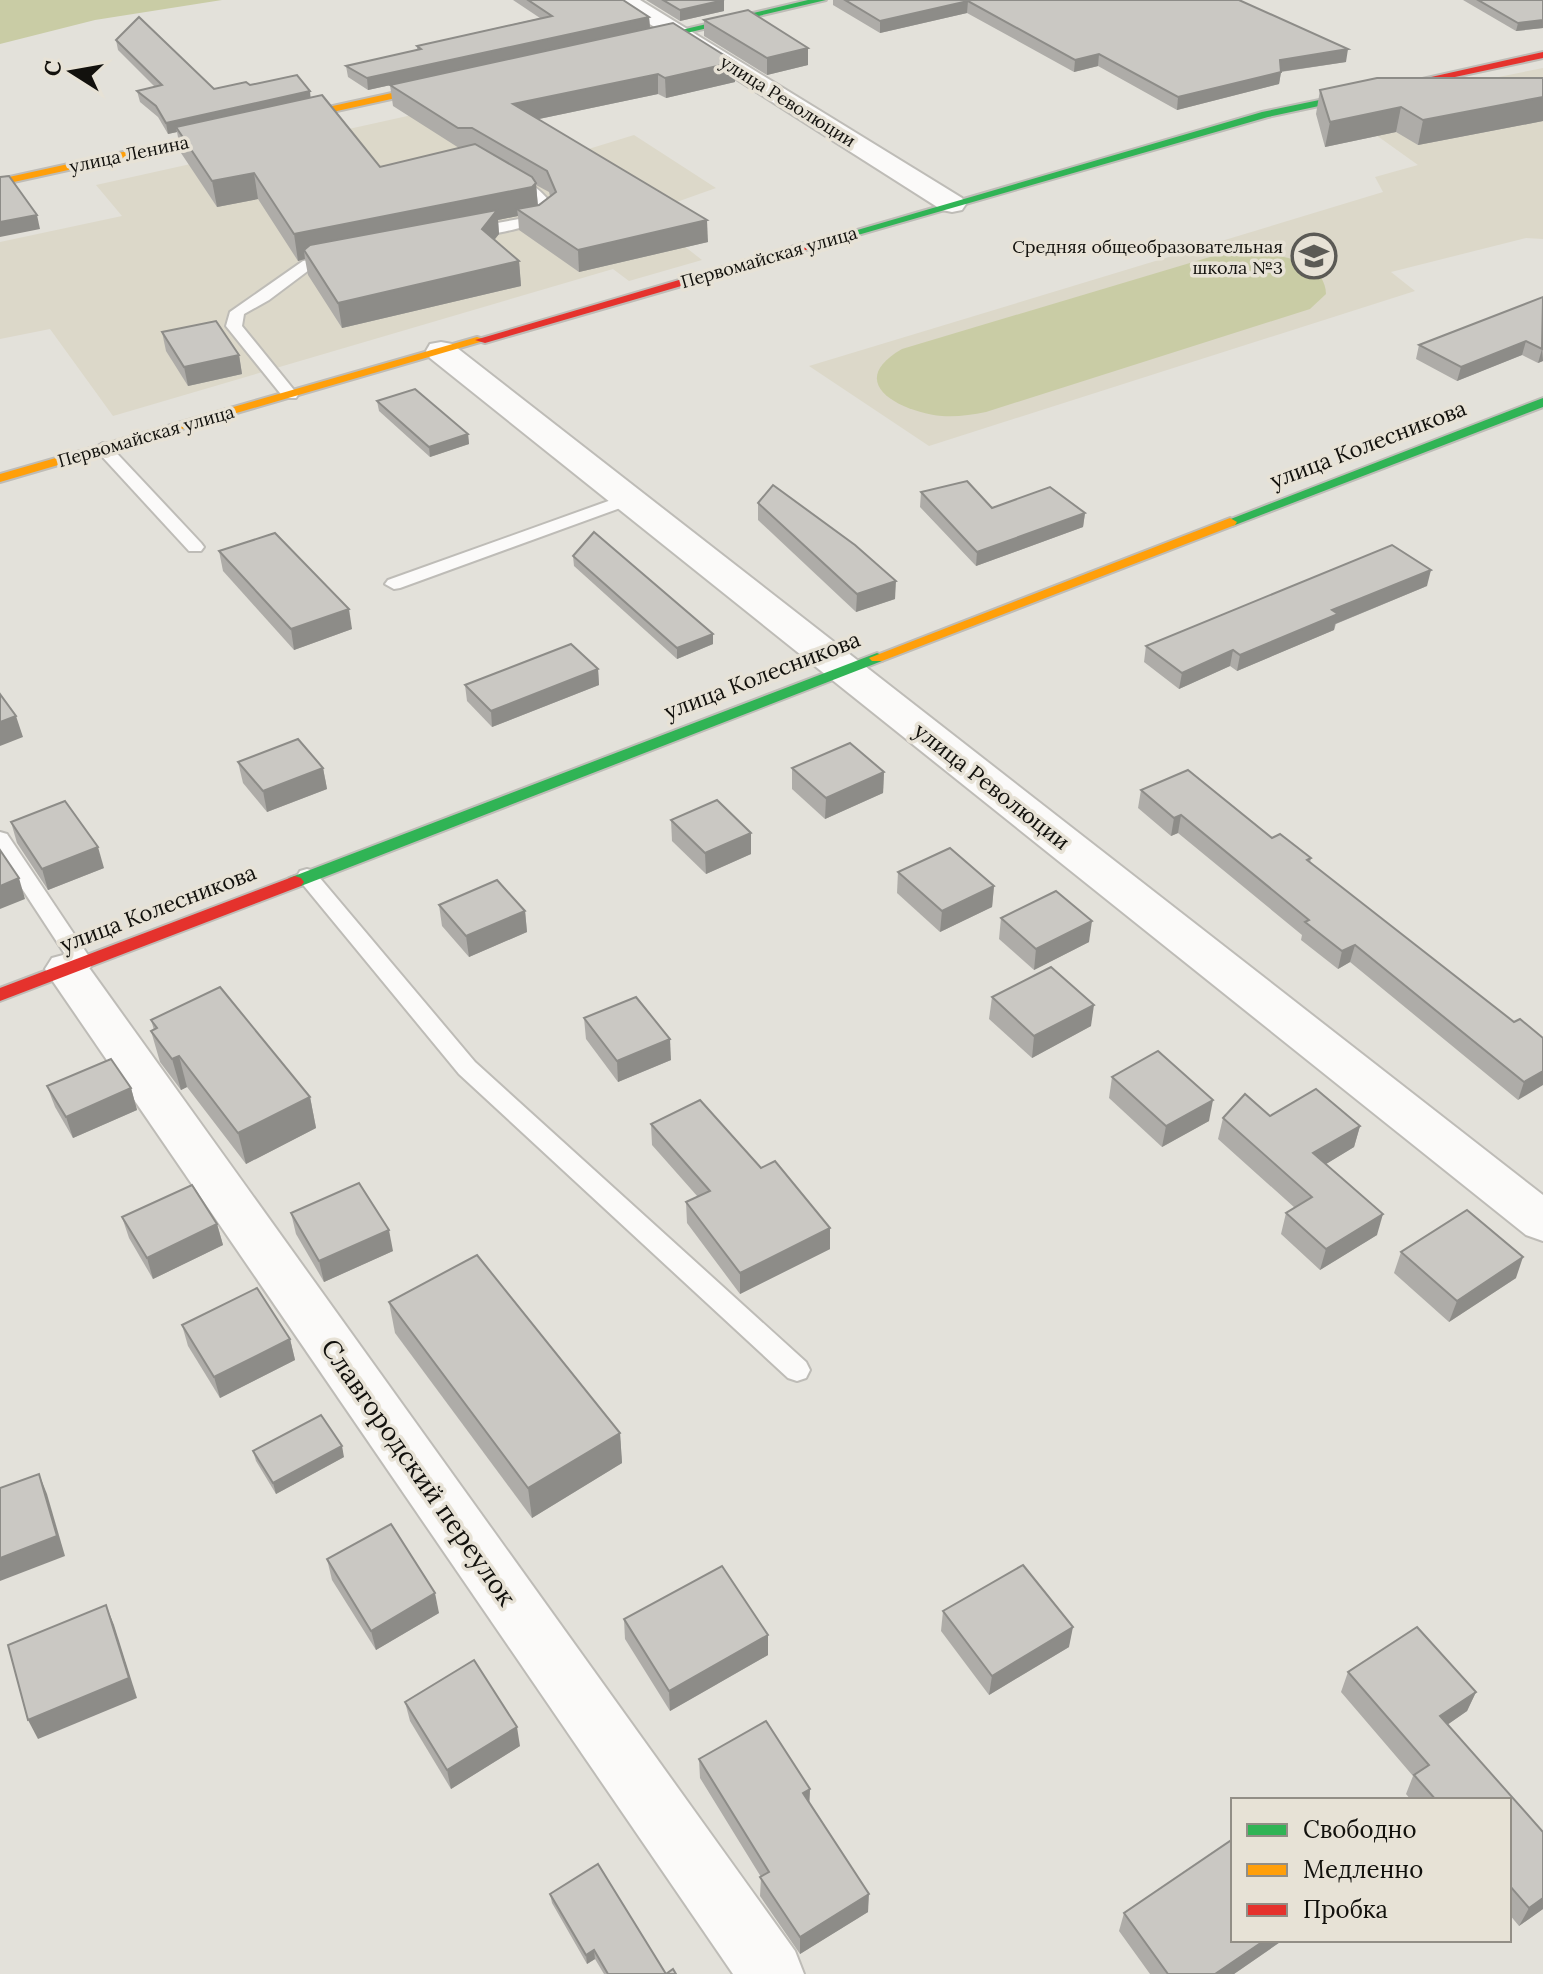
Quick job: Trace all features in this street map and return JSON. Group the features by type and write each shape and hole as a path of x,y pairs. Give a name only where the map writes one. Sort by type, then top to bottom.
{"street":[{"name":"улица Революции","path":"624,0 952,204"},
{"path":"601,50 821,0"},
{"name":"Первомайская улица","path":"0,478 1266,114 1543,55"},
{"name":"улица Ленина","path":"0,182 462,80"},
{"name":"улица Революции","path":"441,351 1543,1222"},
{"name":"улица Колесникова","path":"0,995 1543,402"},
{"name":"Славгородский переулок","path":"74,966 772,1974"}],"lane":[{"path":"447,237 540,219 549,211 542,198 504,176"},
{"path":"290,395 234,326 237,312 264,297 308,264 354,255"},
{"path":"103,448 195,547"},
{"path":"394,584 628,499"},
{"path":"0,839 74,966"},
{"path":"307,876 467,1068 797,1370"}],"shaded area":[{"name":"Средняя общеобразовательная школа №3","path":"1543,68 1543,239 1526,238 1391,272 1415,291 929,446 809,366 1383,192 1375,177 1418,165 1355,120 1365,104"},
{"path":"412,115 569,155 634,135 716,188 643,214 702,260 629,281 613,269 113,416 50,329 0,339 0,242 122,216 96,185"}],"green space":[{"path":"0,0 222,0 95,20 0,44"},
{"path":"1238,252 1278,256 1305,264 1323,281 1326,294 1310,309 986,412 942,416 910,409 884,394 878,384 878,373 885,361 902,349 1220,254"}],"building":[{"path":"528,0 623,0 649,17 367,78 346,66 421,49 417,46 552,16"},
{"path":"663,0 724,0 680,10"},
{"path":"845,0 1239,0 1348,49 1280,60 1281,72 1178,97 1099,54 1075,60 968,1 880,21"},
{"path":"1478,0 1543,0 1543,20 1518,23"},
{"path":"748,10 808,48 767,58 704,20"},
{"path":"139,17 214,89 297,75 310,91 166,123 156,106 137,91 162,85 116,40"},
{"path":"673,23 735,62 665,78 658,74 513,104 707,220 578,250 517,209 539,205 556,192 547,171 472,128 458,128 390,85"},
{"path":"1377,78 1543,78 1543,97 1423,120 1401,107 1330,122 1320,90"},
{"path":"322,95 380,167 475,144 532,177 536,183 532,187 294,234 254,173 212,181 176,127"},
{"path":"9,176 37,215 0,222 0,177"},
{"path":"497,210 482,229 519,261 338,303 304,250 310,245"},
{"path":"1543,297 1542,349 1526,341 1461,367 1419,345"},
{"path":"216,321 239,355 184,367 162,332"},
{"path":"415,389 468,434 429,447 377,401"},
{"path":"967,481 992,508 1050,487 1085,513 977,552 921,492"},
{"path":"773,485 855,545 896,581 857,594 758,503"},
{"path":"594,532 713,634 677,648 573,556"},
{"path":"275,533 349,609 291,629 219,551"},
{"path":"1392,545 1431,570 1332,610 1338,614 1240,655 1233,650 1182,673 1146,646"},
{"path":"571,644 598,669 491,711 465,685"},
{"path":"0,694 16,716 0,722"},
{"path":"298,739 323,768 263,791 238,762"},
{"path":"850,743 884,772 826,798 792,768"},
{"path":"1188,770 1272,838 1280,834 1311,858 1307,860 1514,1022 1520,1019 1543,1038 1543,1071 1524,1082 1355,945 1342,951 1181,815 1174,818 1141,790"},
{"path":"717,800 751,833 705,853 671,820"},
{"path":"65,801 98,847 42,869 11,822"},
{"path":"950,848 994,886 942,911 898,872"},
{"path":"0,850 19,878 0,886"},
{"path":"497,880 525,911 466,936 439,905"},
{"path":"1056,891 1092,921 1036,949 1001,918"},
{"path":"1051,967 1094,1005 1034,1036 992,997"},
{"path":"220,987 310,1097 238,1133 179,1056 172,1059 151,1031 157,1028 151,1020"},
{"path":"636,997 670,1039 617,1061 584,1018"},
{"path":"1158,1051 1213,1100 1166,1126 1112,1077"},
{"path":"111,1059 131,1088 66,1117 47,1086"},
{"path":"1316,1089 1360,1126 1313,1153 1383,1214 1326,1249 1286,1213 1312,1197 1223,1118 1245,1094 1270,1116"},
{"path":"700,1100 761,1168 775,1161 830,1228 740,1273 686,1202 710,1191 651,1124"},
{"path":"359,1183 389,1230 319,1261 291,1213"},
{"path":"192,1185 217,1224 147,1258 122,1217"},
{"path":"1467,1210 1523,1257 1457,1301 1401,1252"},
{"path":"477,1255 620,1433 528,1488 389,1302"},
{"path":"257,1288 290,1339 214,1377 182,1325"},
{"path":"321,1415 342,1446 273,1483 253,1451"},
{"path":"39,1474 57,1536 0,1558 0,1488"},
{"path":"391,1524 435,1593 371,1631 327,1559"},
{"path":"1023,1565 1073,1627 992,1676 943,1611"},
{"path":"722,1566 768,1635 669,1691 624,1619"},
{"path":"106,1605 129,1678 28,1720 8,1645"},
{"path":"1417,1627 1476,1692 1440,1716 1543,1832 1543,1898 1529,1908 1511,1887 1511,1798 1434,1798 1414,1775 1429,1765 1348,1672"},
{"path":"474,1660 517,1727 447,1770 405,1702"},
{"path":"766,1721 810,1789 803,1793 869,1894 800,1937 760,1877 769,1872 699,1759"},
{"path":"1231,1840 1231,1942 1262,1942 1215,1974 1168,1974 1124,1913"},
{"path":"598,1864 666,1974 608,1974 594,1950 586,1955 550,1894"}],"traffic: fast":[{"path":"627,44 821,0"},
{"path":"805,247 1266,114 1329,101"},
{"path":"1230,522 1543,402"},
{"path":"295,882 877,658"}],"traffic: slow":[{"path":"0,182 451,83"},
{"path":"0,478 481,340"},
{"path":"877,658 1230,522"}],"traffic: jam":[{"path":"1329,101 1543,55"},
{"path":"481,340 805,247"},
{"path":"0,995 295,882"}],"place":[{"name":"Средняя общеобразовательная школа №3","path":"1314,256"}]}
